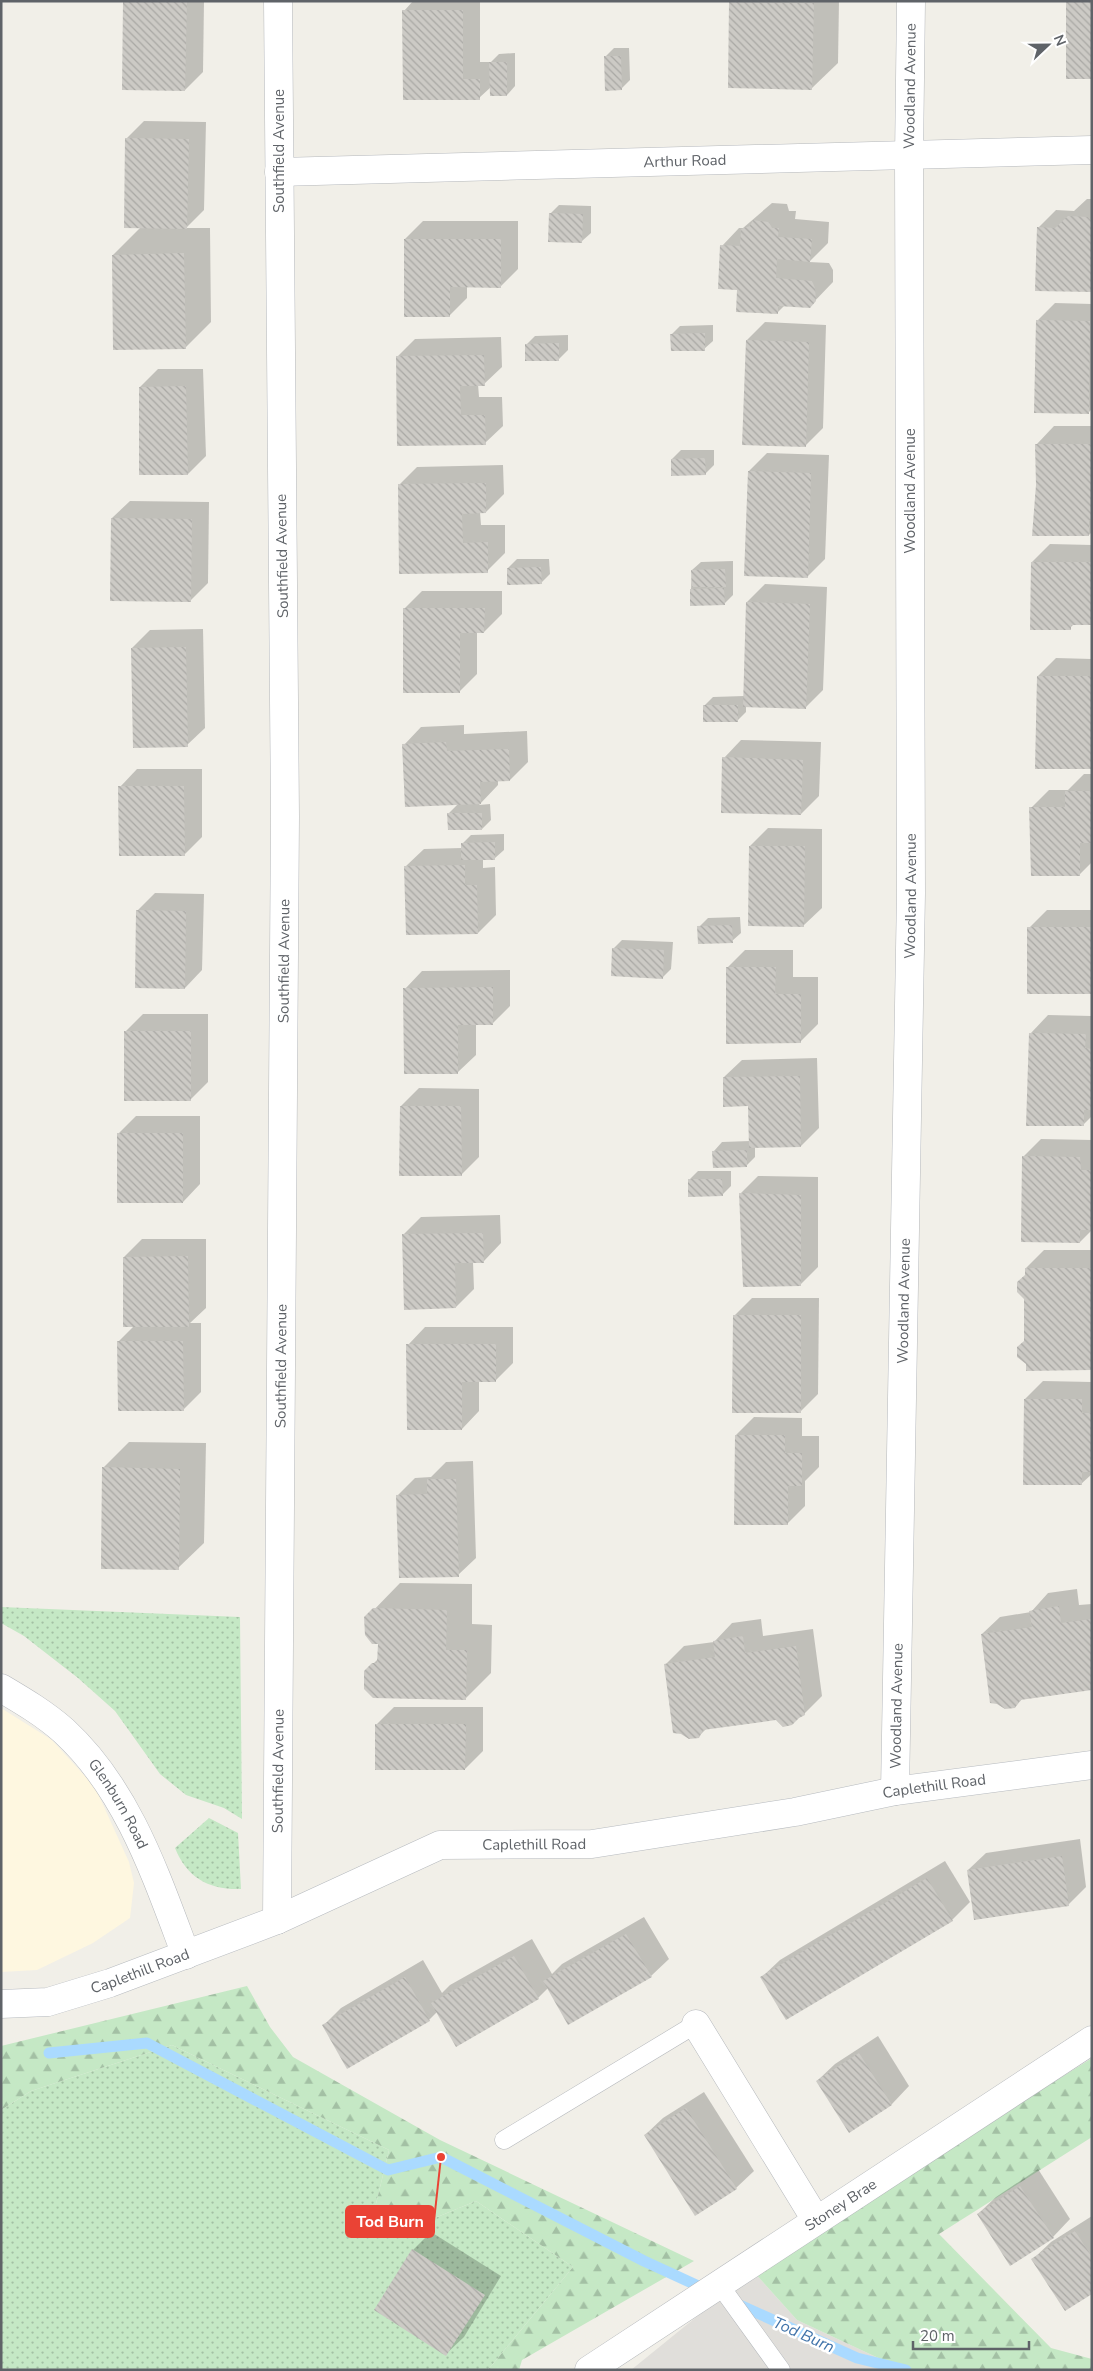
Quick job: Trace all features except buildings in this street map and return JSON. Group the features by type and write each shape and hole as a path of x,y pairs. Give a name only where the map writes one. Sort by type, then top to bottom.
{"street":[{"name":"Southfield Avenue","path":"276,1920 285,816 278,1"},
{"name":"Woodland Avenue","path":"895,1791 911,893 909,156 911,1"},
{"name":"Arthur Road","path":"278,172 1092,150"},
{"name":"Glenburn Road","path":"1,1688 32,1707 63,1731 86,1754 106,1782 132,1822 154,1869 186,1955"},
{"name":"Caplethill Road","path":"1,2004 48,2002 186,1955 276,1920 440,1845 592,1844 795,1812 895,1791 1092,1765"},
{"path":"696,2024 816,2220"},
{"name":"Stoney Brae","path":"589,2370 1092,2040"}],"lane":[{"path":"504,2140 696,2024"},
{"path":"719,2284 781,2370"}],"shaded area":[{"path":"1,1708 52,1740 95,1787 129,1862 134,1883 130,1918 93,1943 37,1970 1,1972"},
{"path":"753,2271 797,2320 904,2370 631,2370"}],"green space":[{"path":"1,1607 240,1617 242,1819 224,1808 186,1795 160,1774 115,1711 78,1678 24,1636 1,1623"},
{"path":"209,1818 238,1833 241,1889 219,1887 200,1880 186,1867 175,1848"},
{"path":"247,1986 270,2027 293,2057 440,2140 694,2261 522,2360 519,2370 488,2370 573,2267 476,2201 413,2227 375,2208 389,2150 172,2045 31,2091 1,2110 1,2046"},
{"path":"172,2045 389,2150 375,2208 413,2227 476,2201 573,2267 488,2370 1,2370 1,2110 31,2091"},
{"path":"1092,2058 1092,2137 939,2234 1051,2348 1092,2359 1092,2370 904,2370 797,2320 753,2271"}],"waterway":[{"name":"Tod Burn","path":"49,2053 147,2043 388,2170 441,2157 644,2261 707,2290"},
{"name":"Tod Burn","path":"733,2302 857,2358 906,2370"}],"place":[{"name":"Tod Burn","path":"441,2157"}]}
